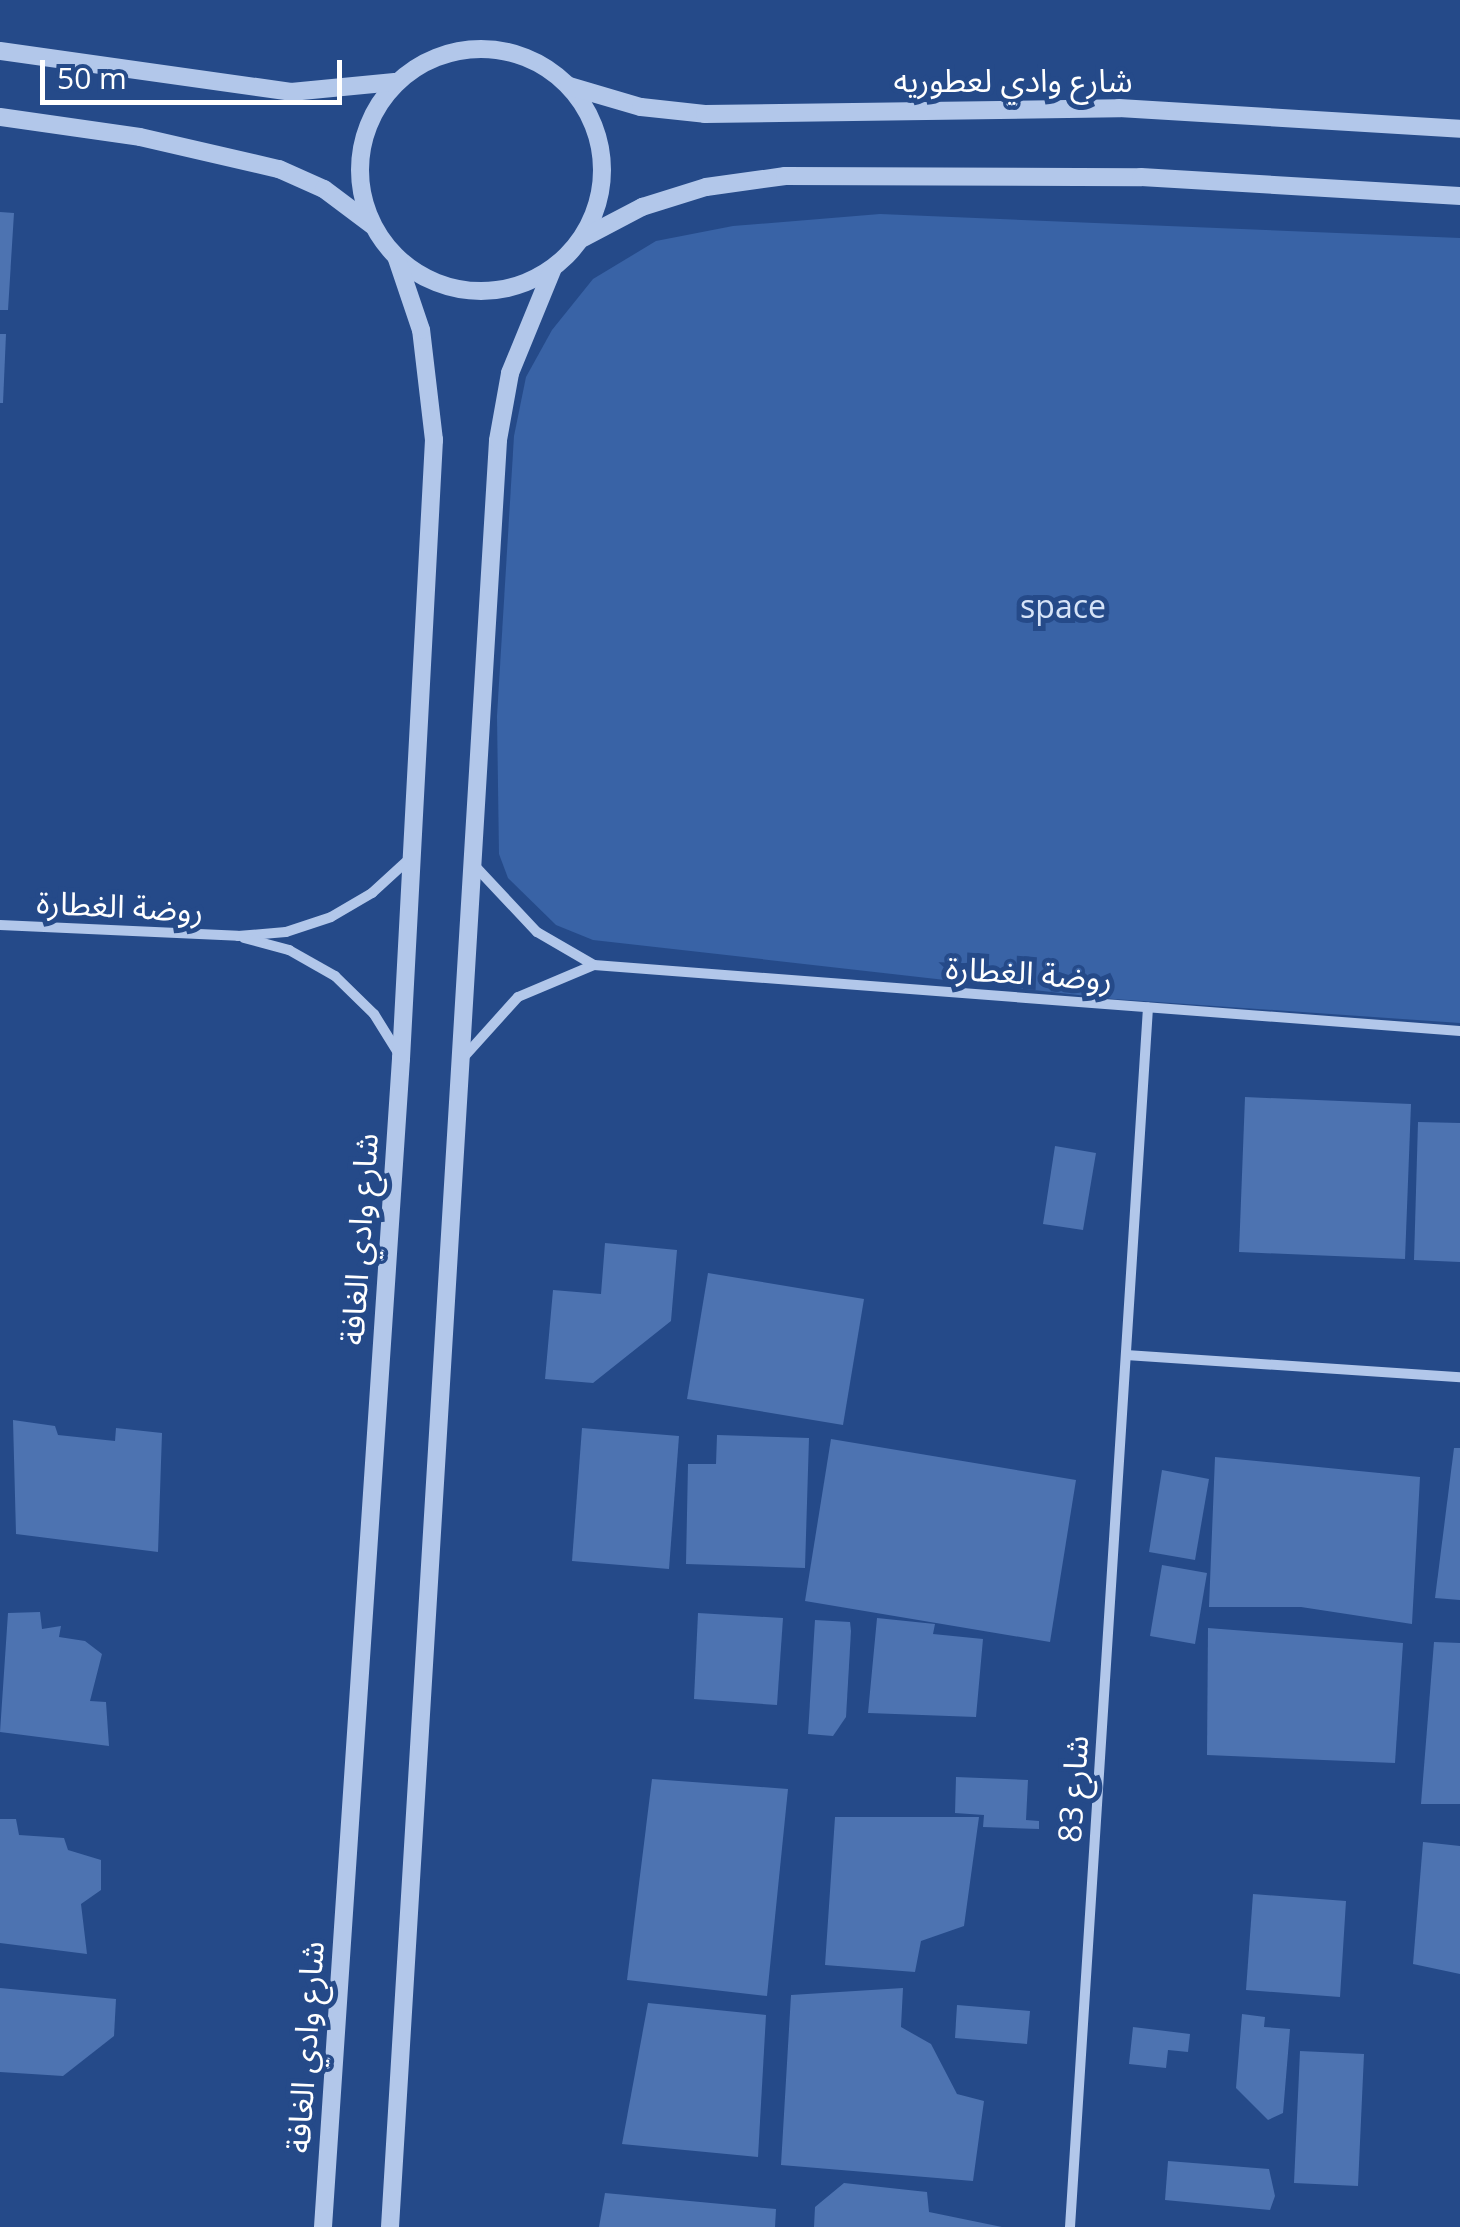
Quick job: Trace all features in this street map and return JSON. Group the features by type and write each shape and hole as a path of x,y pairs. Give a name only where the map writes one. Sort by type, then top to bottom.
{"street":[{"path":"372,226 360,188 360,150 372,113 396,82 440,56 502,50 538,62 569,86 592,120 602,159 600,200 583,238"},
{"path":"0,51 291,92 396,82"},
{"name":"شارع وادي لعطوريه","path":"569,86 640,106 704,114 1119,108 1460,129"},
{"path":"0,118 140,137 279,169 324,188 372,226 397,259 433,282 474,292 516,287 554,268 583,238 642,208 706,186 785,176 1141,177 1460,196"},
{"name":"شارع وادي الغافة","path":"322,2227 401,1059 407,861 434,440 421,330 397,259"},
{"path":"390,2227 464,1058 470,859 498,440 510,373 554,268"},
{"name":"روضة الغطارة","path":"470,859 537,932 594,965 1460,1031"},
{"name":"روضة الغطارة","path":"0,925 238,936 286,932 331,917 372,893 407,861"},
{"name":"روضة الغطارة","path":"238,936 289,950 336,976 374,1014 401,1059"},
{"name":"روضة الغطارة","path":"464,1058 518,997 594,965"},
{"name":"شارع 83","path":"1070,2227 1148,1006"},
{"path":"1126,1354 1460,1377"}],"green space":[{"name":"space","path":"880,214 1460,238 1460,1023 1114,999 593,940 556,925 508,878 499,854 497,716 514,436 526,377 552,330 593,279 656,241 733,226"}],"building":[{"path":"0,212 14,213 8,310 0,310"},
{"path":"0,334 6,334 3,403 0,403"},
{"path":"1245,1097 1411,1104 1405,1259 1239,1252"},
{"path":"1418,1122 1460,1123 1460,1262 1414,1260"},
{"path":"1055,1146 1096,1153 1083,1230 1043,1224"},
{"path":"605,1243 677,1250 671,1321 593,1383 545,1379 553,1290 601,1294"},
{"path":"708,1273 864,1299 843,1425 687,1399"},
{"path":"13,1420 55,1426 58,1435 115,1441 116,1428 162,1433 158,1552 16,1534"},
{"path":"582,1428 679,1436 669,1569 572,1561"},
{"path":"717,1435 809,1438 805,1568 686,1564 688,1464 716,1464"},
{"path":"831,1439 1076,1480 1050,1642 805,1601"},
{"path":"1454,1448 1460,1448 1460,1600 1435,1598"},
{"path":"1215,1457 1420,1477 1412,1624 1301,1607 1209,1607"},
{"path":"1162,1470 1209,1479 1195,1560 1149,1552"},
{"path":"1162,1565 1207,1573 1195,1644 1150,1636"},
{"path":"40,1612 42,1629 61,1626 59,1637 85,1641 102,1654 90,1701 106,1702 109,1746 0,1732 8,1613"},
{"path":"698,1613 783,1618 777,1705 694,1699"},
{"path":"877,1618 935,1624 933,1634 983,1639 976,1717 868,1713"},
{"path":"815,1620 850,1622 846,1717 833,1736 808,1734"},
{"path":"1208,1628 1403,1643 1395,1763 1207,1755"},
{"path":"1434,1642 1460,1643 1460,1804 1421,1804"},
{"path":"956,1777 1028,1780 1026,1820 1039,1821 1039,1829 983,1827 984,1815 955,1813"},
{"path":"652,1779 788,1789 767,1996 627,1980"},
{"path":"835,1817 979,1817 964,1926 921,1941 915,1972 825,1965"},
{"path":"0,1819 16,1819 19,1835 64,1838 68,1850 101,1860 101,1890 81,1904 87,1954 0,1943"},
{"path":"1423,1842 1460,1846 1460,1974 1413,1964"},
{"path":"1253,1894 1346,1901 1340,1997 1246,1990"},
{"path":"0,1988 116,1999 114,2036 63,2076 0,2072"},
{"path":"903,1988 901,2027 931,2044 957,2094 984,2101 973,2181 781,2165 791,1995"},
{"path":"648,2003 766,2015 758,2157 622,2144"},
{"path":"957,2005 1030,2011 1027,2044 955,2038"},
{"path":"1242,2014 1265,2017 1264,2027 1290,2029 1283,2113 1268,2120 1236,2088"},
{"path":"1133,2027 1190,2034 1188,2052 1168,2050 1166,2068 1129,2064"},
{"path":"1300,2051 1364,2054 1358,2186 1294,2183"},
{"path":"1168,2161 1269,2169 1275,2196 1270,2210 1165,2200"},
{"path":"844,2183 927,2192 929,2212 1002,2227 814,2227 815,2207"},
{"path":"605,2193 776,2209 775,2227 599,2227"}]}
